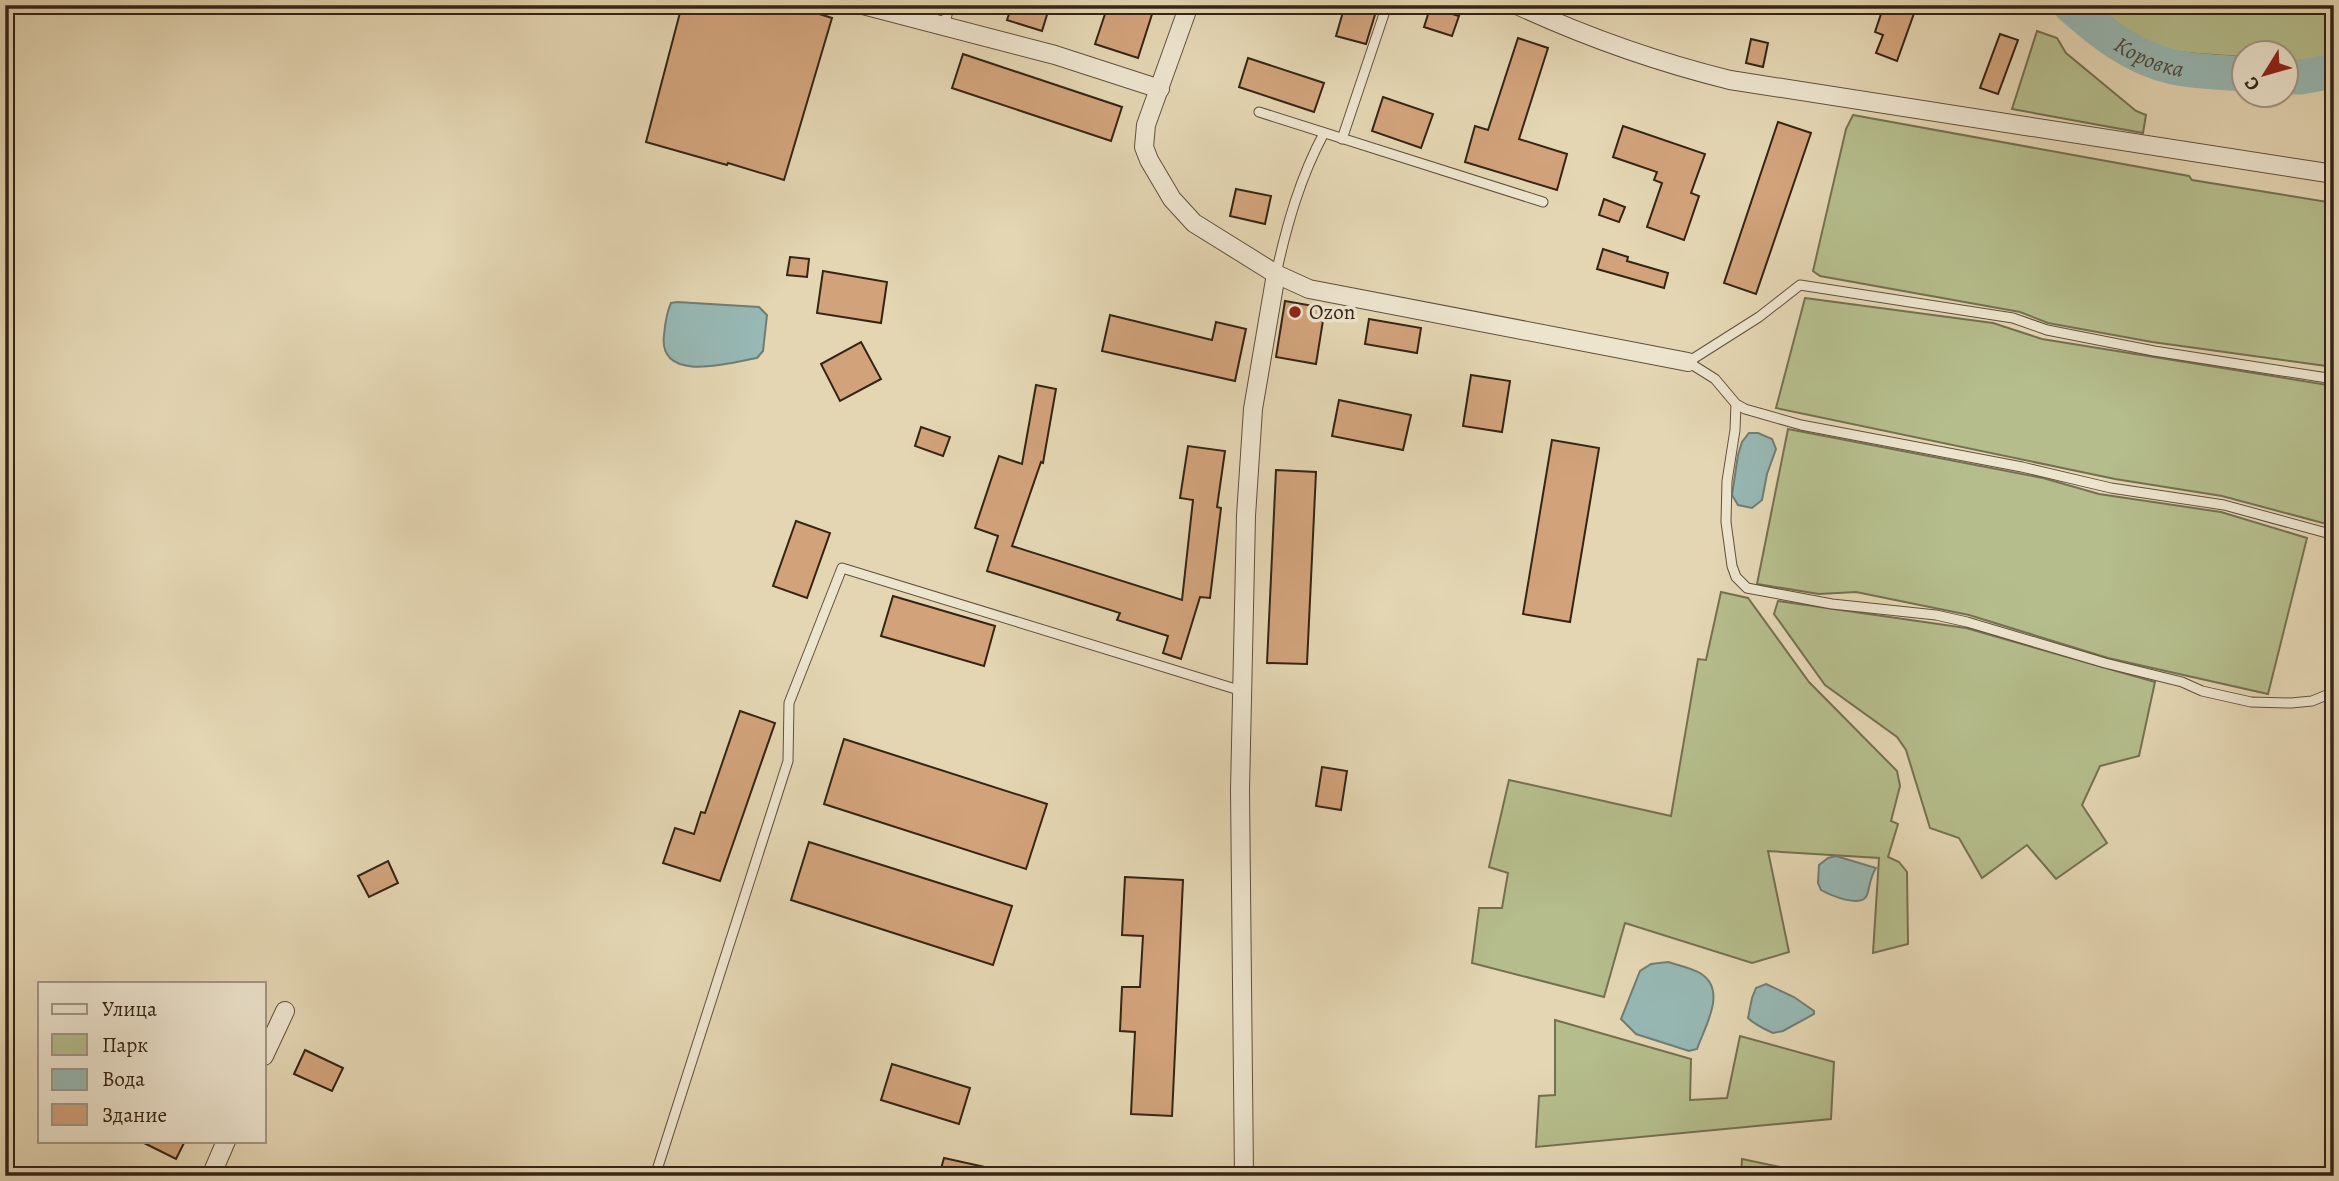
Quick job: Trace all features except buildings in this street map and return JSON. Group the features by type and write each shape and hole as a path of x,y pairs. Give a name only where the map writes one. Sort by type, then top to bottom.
{"street":[{"path":"863,5 1055,55 1160,89"},
{"path":"1189,5 1144,136 1144,147 1160,181 1194,223 1276,274 1309,289 1688,362"},
{"path":"1517,5 1564,27 1647,56 1730,80 2334,174"},
{"path":"1244,1176 1240,790 1249,456 1258,375 1276,274"},
{"path":"266,1052 285,1011"},
{"path":"211,1176 226,1142"}],"lane":[{"path":"944,25 950,5"},
{"path":"1342,139 1387,5"},
{"path":"1259,112 1544,202"},
{"path":"1276,274 1297,193 1308,163 1325,133"},
{"path":"2334,379 2154,351 2047,330 2012,318 1800,285 1759,317 1688,362 1715,379 1736,404 1801,425 2022,467 2111,488 2224,505 2334,536"},
{"path":"1736,404 1727,481 1726,522 1732,566 1736,578 1746,588 1832,604 1936,615 2182,682 2202,691 2251,702 2312,701 2334,692"},
{"path":"655,1176 788,761 789,703 842,568 1242,691"}],"green space":[{"path":"2082,5 2334,5 2334,57 2300,62 2300,38 2230,38 2230,56 2178,52 2137,42 2100,21"},
{"path":"2037,31 2057,38 2066,53 2136,111 2146,115 2143,133 2012,109"},
{"path":"1853,115 2189,176 2192,180 2334,203 2334,367 2152,342 2048,323 2020,312 1820,276 1813,271 1846,129"},
{"path":"1805,298 1993,323 2042,339 2334,386 2334,526 2222,496 2115,479 1776,408"},
{"path":"1788,429 2043,478 2099,494 2221,512 2307,538 2268,694 2108,658 1969,615 1856,592 1819,594 1757,584"},
{"path":"1721,592 1748,598 1809,682 1897,771 1900,786 1891,821 1898,824 1888,857 1899,862 1907,872 1908,944 1873,953 1879,858 1768,851 1789,952 1752,963 1625,923 1604,997 1472,963 1479,908 1502,908 1508,873 1489,867 1509,780 1671,816 1698,659 1706,660"},
{"path":"1778,601 1966,628 2155,682 2139,756 2100,766 2082,805 2107,843 2056,879 2027,845 1982,878 1959,838 1930,828 1906,750 1897,737 1825,685 1774,614"},
{"path":"1555,1020 1691,1059 1690,1100 1727,1098 1740,1036 1834,1062 1831,1119 1536,1147 1539,1096 1555,1095"},
{"path":"1742,1159 1790,1169 1789,1176 1741,1176"}],"water":[{"path":"671,303 759,307 767,315 763,351 757,358 714,366 684,365 672,360 665,350 664,335 669,307"},
{"path":"1749,433 1758,433 1772,439 1776,449 1762,500 1752,508 1738,505 1732,495 1738,455 1742,442"},
{"path":"1836,856 1876,868 1864,899 1846,900 1821,890 1818,883 1819,865"},
{"path":"1668,962 1700,973 1708,980 1712,989 1712,1009 1697,1049 1689,1051 1636,1034 1621,1019 1640,971 1651,964"},
{"path":"1766,984 1794,997 1814,1011 1814,1014 1783,1031 1773,1033 1757,1025 1748,1018 1752,998 1756,988"}],"waterway":[{"name":"Коровка","path":"2070,5 2105,34 2131,51 2158,63 2182,69 2230,73"},
{"name":"Коровка","path":"2300,77 2334,71"}],"place":[{"name":"Ozon","path":"1295,312"}]}
